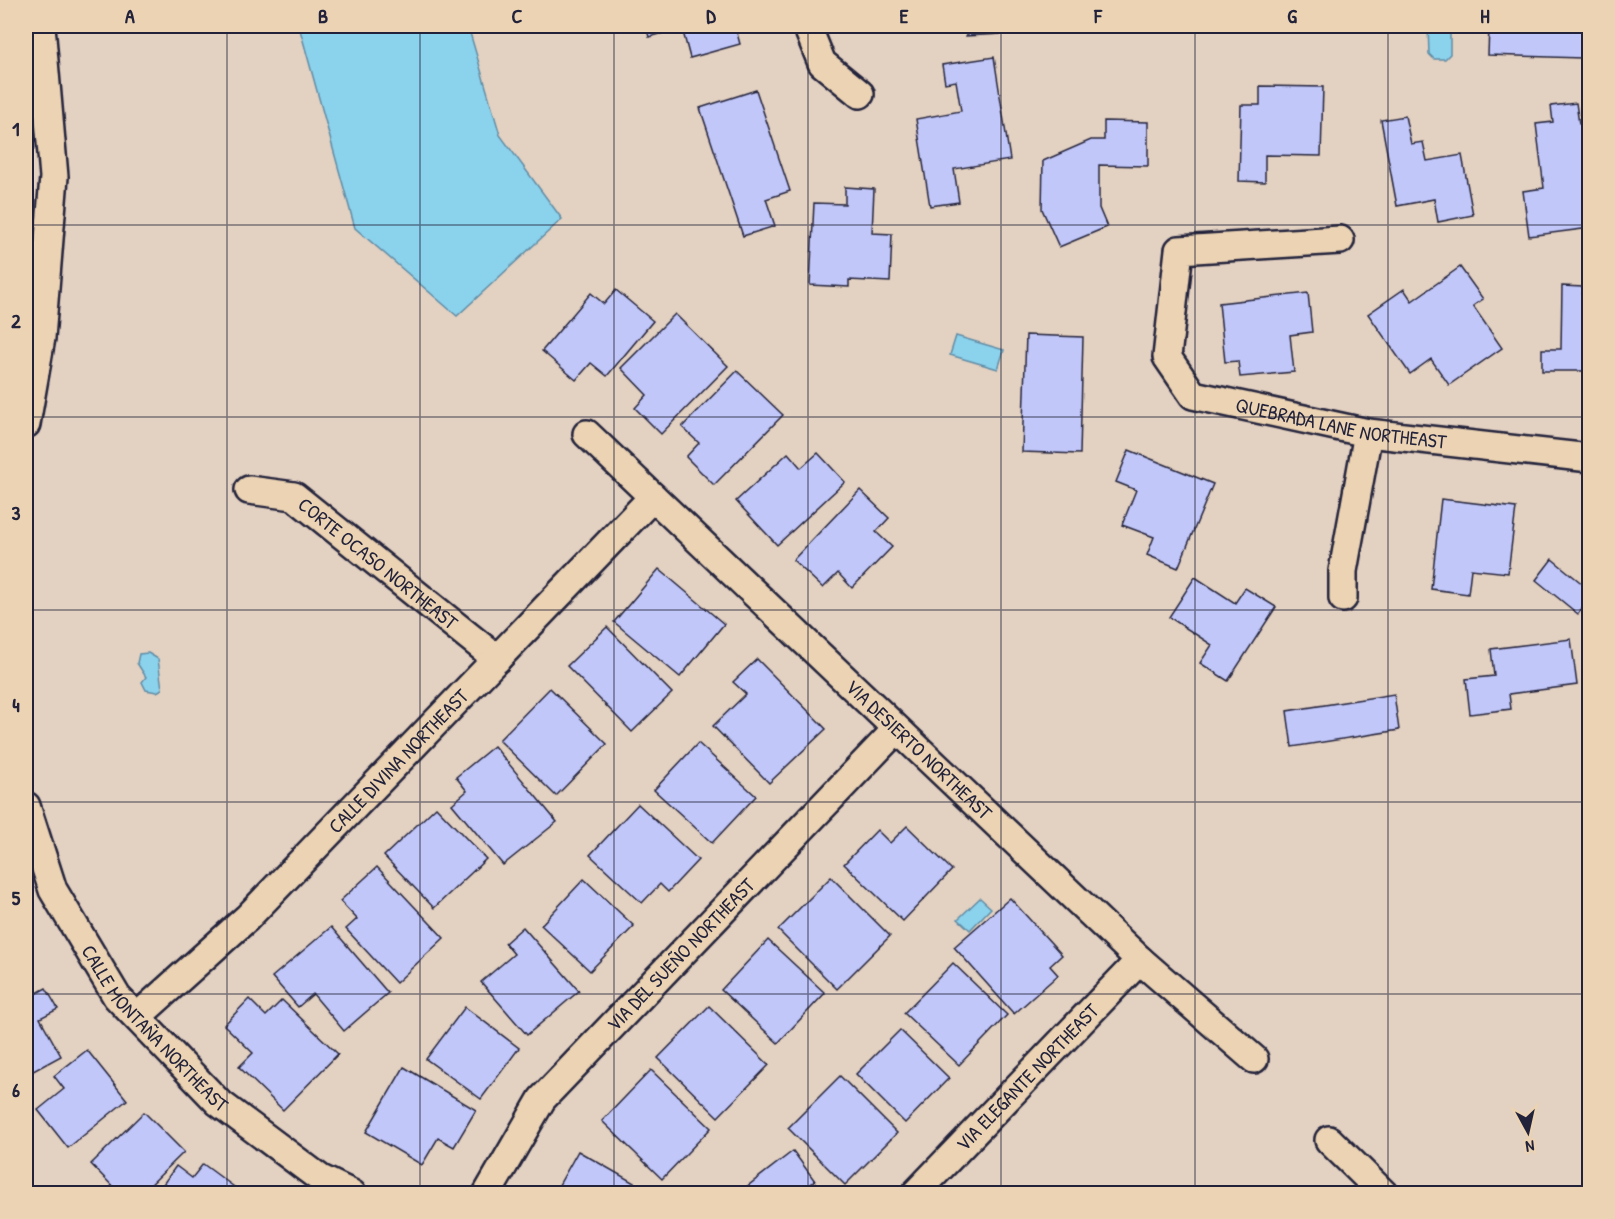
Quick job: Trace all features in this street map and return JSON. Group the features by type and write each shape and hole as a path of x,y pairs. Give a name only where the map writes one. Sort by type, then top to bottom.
{"street":[{"path":"26,424 35,287 54,177 41,26"},
{"path":"807,26 822,63 860,94"},
{"name":"QUEBRADA LANE NORTHEAST","path":"1340,240 1179,250 1167,357 1193,395 1368,434 1590,458"},
{"name":"VIA DESIERTO NORTHEAST","path":"586,434 1140,960 1254,1059"},
{"path":"1343,598 1343,571 1368,434"},
{"name":"CORTE OCASO NORTHEAST","path":"249,490 294,496 497,659"},
{"name":"CALLE DIVINA NORTHEAST","path":"137,1017 247,918 653,497"},
{"name":"VIA DEL SUEÑO NORTHEAST","path":"487,1194 542,1099 896,730"},
{"name":"CALLE MONTAÑA NORTHEAST","path":"26,807 54,890 117,997 218,1102 321,1179 352,1194"},
{"name":"VIA ELEGANTE NORTHEAST","path":"915,1194 1140,960"},
{"path":"1329,1140 1384,1194"}],"water":[{"path":"299,26 468,26 500,135 562,219 457,316 355,228"},
{"path":"1428,26 1450,26 1450,54 1445,59 1434,59 1429,54"},
{"path":"956,336 1004,350 998,369 950,355"},
{"path":"148,653 158,659 162,689 157,692 146,690 142,682 146,677 137,663 139,654"},
{"path":"980,898 991,908 970,930 958,919"}],"building":[{"path":"646,26 735,26 740,44 690,58 682,28 649,37"},
{"path":"966,26 1002,26 1002,34 966,36"},
{"path":"1339,26 1410,26 1409,32 1339,29"},
{"path":"1489,26 1583,26 1582,58 1488,55"},
{"path":"994,57 1010,160 954,169 959,202 930,206 916,119 961,111 956,81 945,83 942,65"},
{"path":"1260,86 1323,87 1321,156 1265,155 1265,182 1239,181 1241,105 1260,105"},
{"path":"756,90 790,191 766,199 775,226 743,236 700,108"},
{"path":"1576,103 1579,124 1590,123 1590,228 1529,236 1523,191 1544,188 1536,124 1553,122 1551,106"},
{"path":"1405,116 1411,144 1423,142 1427,161 1462,155 1473,215 1438,222 1434,199 1397,206 1381,120"},
{"path":"1104,121 1148,122 1148,166 1099,165 1099,208 1107,227 1059,247 1042,209 1043,161 1091,140 1104,140"},
{"path":"845,187 874,189 872,233 892,234 890,282 849,280 849,287 810,285 814,203 845,204"},
{"path":"1460,267 1483,299 1473,306 1502,348 1449,385 1431,359 1410,374 1368,314 1404,289 1412,301"},
{"path":"1562,286 1583,287 1582,302 1590,302 1590,371 1542,371 1542,349 1561,349"},
{"path":"616,290 653,321 607,376 591,363 576,380 542,351 591,293 604,304"},
{"path":"1308,293 1312,332 1290,335 1294,372 1240,377 1238,361 1225,362 1219,303"},
{"path":"675,314 728,366 661,434 635,408 647,395 621,368"},
{"path":"1026,335 1083,337 1080,454 1022,452"},
{"path":"737,371 783,415 714,485 686,457 699,443 682,427"},
{"path":"1129,450 1213,484 1178,568 1147,555 1154,537 1122,525 1136,490 1116,482"},
{"path":"788,453 801,468 818,453 845,482 777,545 736,501"},
{"path":"860,490 889,518 876,532 892,547 852,588 838,573 823,588 793,560"},
{"path":"1441,499 1516,508 1508,573 1471,569 1468,594 1431,589"},
{"path":"1552,559 1590,590 1590,599 1578,614 1536,580"},
{"path":"659,569 724,624 680,677 614,622"},
{"path":"1195,577 1235,603 1245,588 1276,607 1228,681 1200,663 1212,645 1169,617"},
{"path":"607,627 672,693 632,732 567,666"},
{"path":"1571,639 1577,685 1509,694 1511,709 1470,714 1466,679 1494,676 1491,649"},
{"path":"757,659 826,729 769,783 713,726 746,694 733,682"},
{"path":"550,688 607,744 556,796 499,740"},
{"path":"1394,694 1399,730 1292,747 1287,711"},
{"path":"698,743 756,796 712,843 654,790"},
{"path":"494,746 557,822 503,865 452,804 467,791 456,777"},
{"path":"638,804 698,860 668,892 660,884 642,903 590,855"},
{"path":"436,807 486,859 434,908 384,856"},
{"path":"907,826 952,870 903,921 844,864 877,830 890,843"},
{"path":"377,867 444,938 396,983 346,929 357,919 340,901"},
{"path":"831,877 890,936 837,989 778,930"},
{"path":"584,879 634,926 590,971 541,925"},
{"path":"1010,898 1062,955 1050,966 1058,975 1014,1014 954,947"},
{"path":"331,927 388,993 344,1031 313,994 298,1007 272,977"},
{"path":"523,927 579,991 527,1035 481,982 514,954 505,943"},
{"path":"768,940 825,993 778,1043 721,990"},
{"path":"953,963 1007,1015 959,1065 904,1013"},
{"path":"46,988 58,1009 40,1018 61,1056 26,1075 26,999"},
{"path":"249,999 266,1016 282,1000 338,1054 283,1110 239,1067 253,1053 224,1025"},
{"path":"709,1006 769,1065 718,1117 658,1058"},
{"path":"465,1007 519,1048 481,1099 426,1059"},
{"path":"900,1030 949,1078 905,1123 856,1074"},
{"path":"87,1050 127,1100 68,1148 38,1110 64,1089 54,1076"},
{"path":"404,1067 476,1110 454,1147 438,1138 422,1165 366,1132"},
{"path":"651,1070 711,1128 662,1179 602,1121"},
{"path":"840,1076 897,1133 845,1185 788,1128"},
{"path":"144,1112 184,1152 141,1194 120,1194 91,1164"},
{"path":"578,1151 650,1192 554,1194"},
{"path":"793,1151 815,1181 802,1190 804,1194 749,1194 745,1188"},
{"path":"203,1164 241,1192 239,1194 156,1194 176,1166 192,1178"}]}
